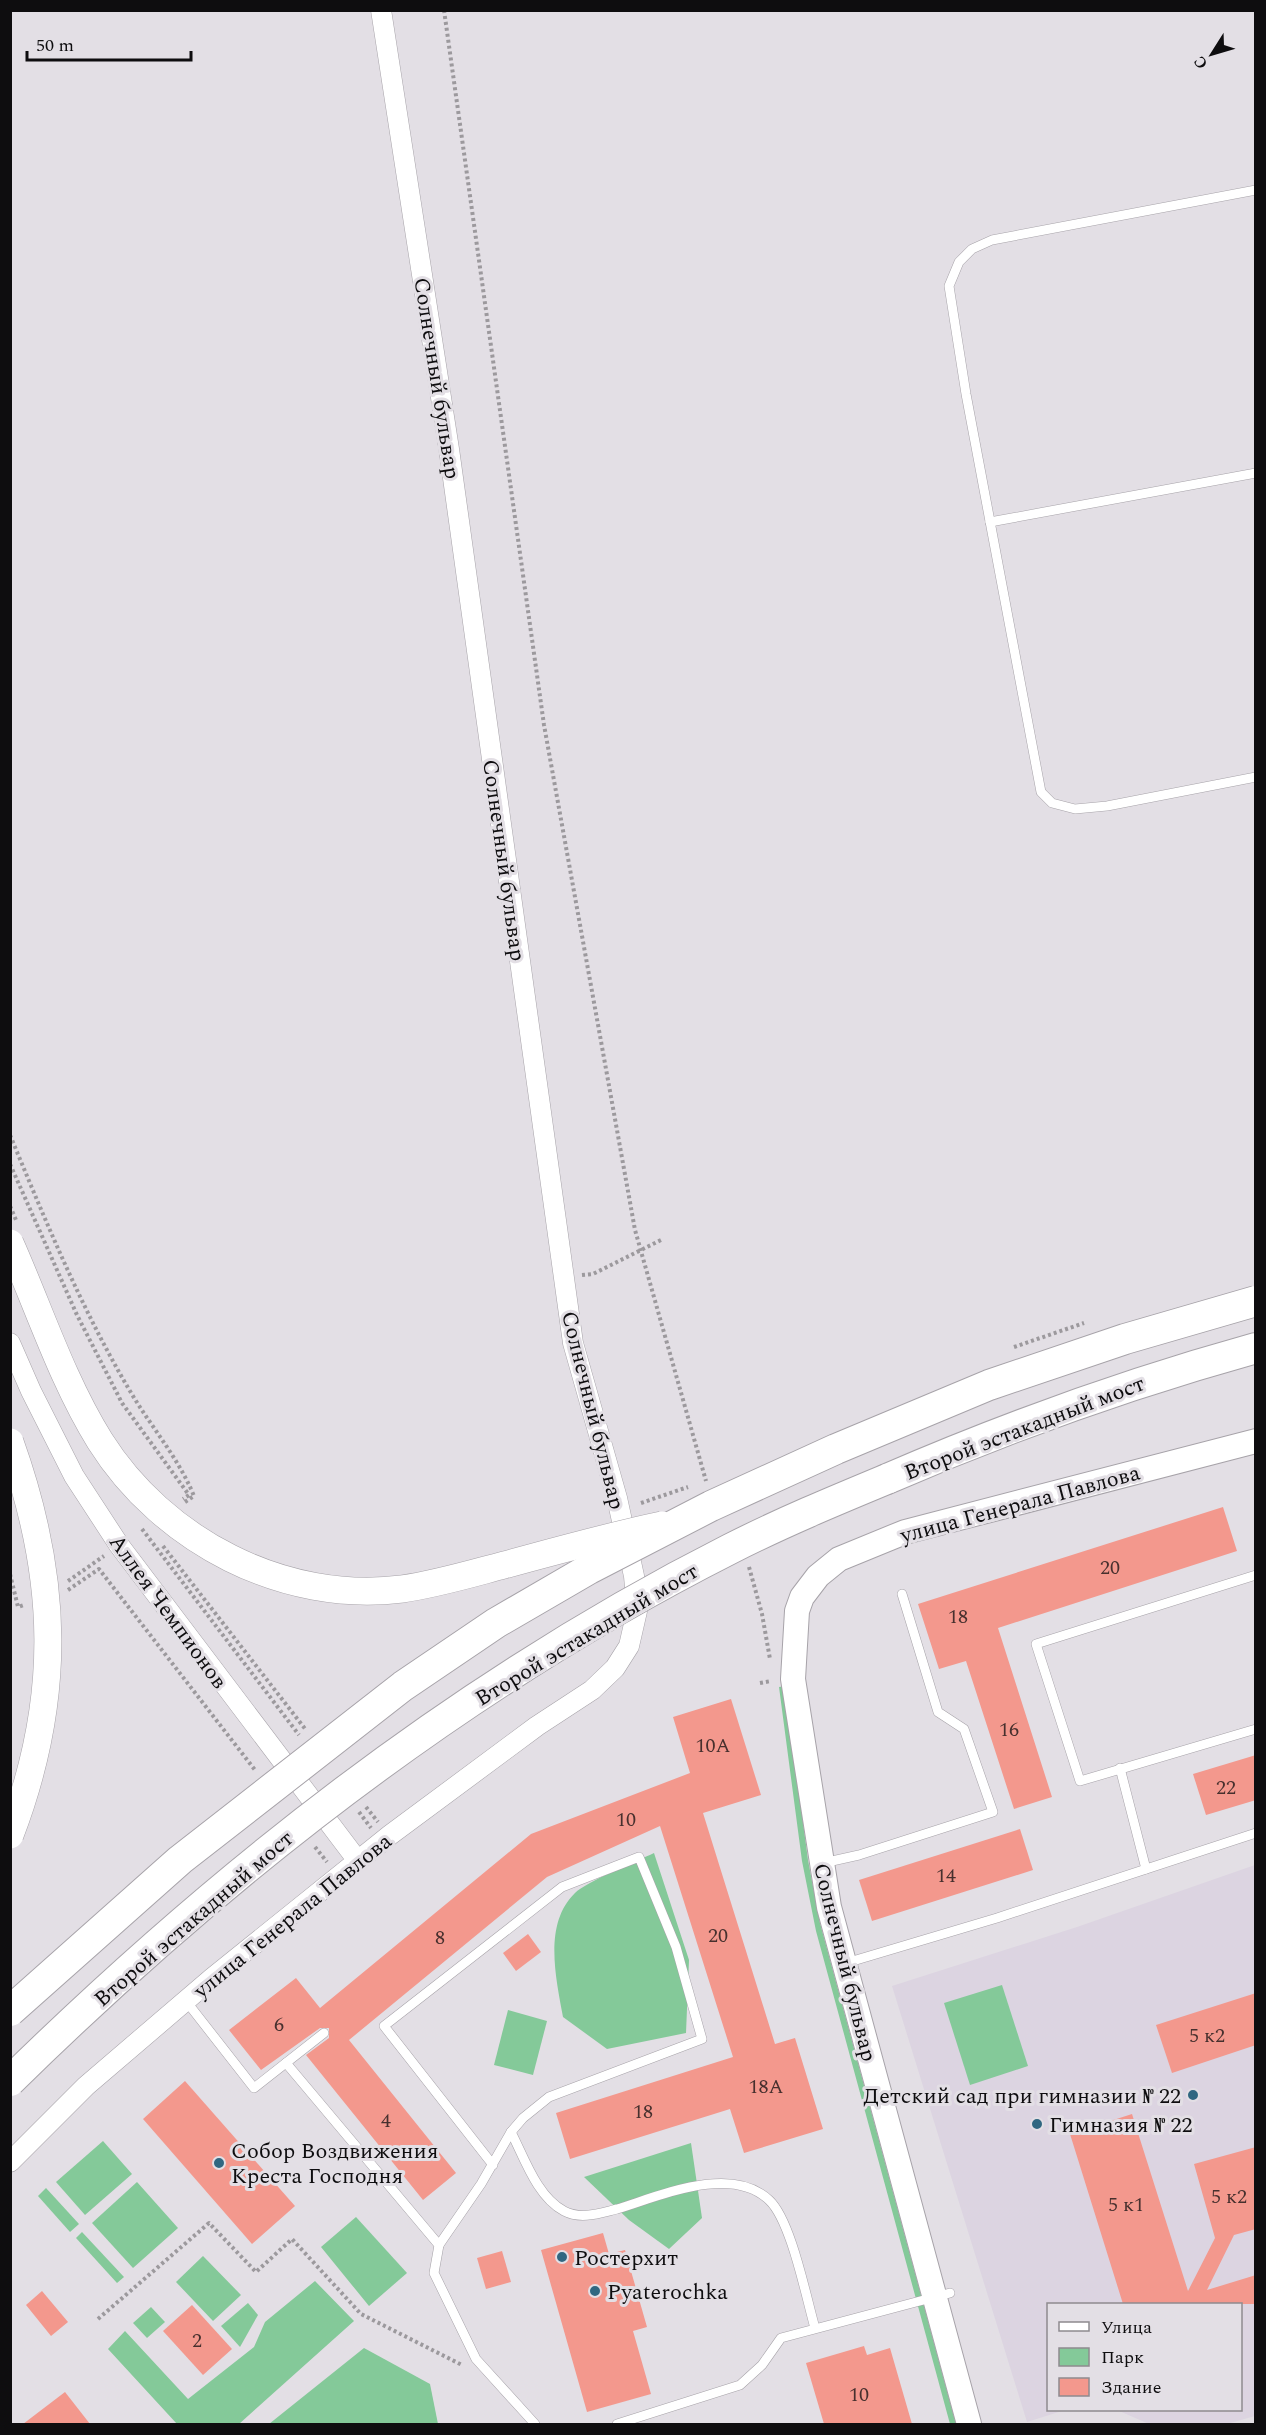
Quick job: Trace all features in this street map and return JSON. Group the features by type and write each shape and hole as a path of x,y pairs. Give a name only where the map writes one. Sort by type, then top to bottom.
{"main road":[{"path":"15,1236 75,1394 111,1458 142,1494 177,1527 216,1551 253,1569 296,1582 337,1589 358,1591 402,1589 447,1580 615,1535 687,1520"},
{"name":"Второй эстакадный мост","path":"10,2011 180,1860 403,1686 527,1605 589,1569 836,1449 989,1385 1115,1342 1256,1301"},
{"name":"Второй эстакадный мост","path":"10,2081 220,1889 333,1801 493,1688 630,1604 732,1548 950,1452 1079,1403 1256,1348"},
{"path":"10,1442 39,1537 48,1611 49,1646 40,1741 26,1793 10,1835"}],"street":[{"name":"Солнечный бульвар","path":"381,10 449,449 573,1343 619,1509 634,1576 637,1611 629,1646 615,1668 592,1690"},
{"name":"Аллея Чемпионов","path":"10,1343 31,1391 74,1476 119,1545 358,1861"},
{"name":"улица Генерала Павлова","path":"802,1597 818,1576 839,1559 905,1532 1256,1441"},
{"name":"Солнечный бульвар","path":"802,1597 797,1611 793,1679 821,1863 843,1964 942,2295 969,2424"},
{"name":"улица Генерала Павлова","path":"10,2163 86,2086 358,1861 537,1726 592,1690"}],"lane":[{"path":"1256,190 992,240 972,249 959,262 949,286 1035,774 1041,792 1052,803 1075,809 1107,806 1256,777"},
{"path":"990,522 1256,473"},
{"path":"1256,1575 1035,1644 1080,1781 1256,1730"},
{"path":"821,1863 859,1855 993,1812 964,1729 938,1712 902,1594"},
{"path":"1120,1768 1146,1869"},
{"path":"843,1964 1256,1833"},
{"path":"493,2165 384,2026 562,1887 639,1857 676,1947 702,2039 549,2097 523,2118 511,2132 493,2165 439,2245 434,2273 476,2359 535,2424"},
{"path":"186,2001 254,2088 324,2033"},
{"path":"286,2063 439,2245"},
{"path":"511,2132 547,2198 564,2211 589,2216 711,2182 741,2184 769,2200 784,2222 815,2328"},
{"path":"617,2424 740,2385 758,2370 781,2338 942,2295"}],"path":[{"path":"444,10 544,725 640,1249 708,1489"},
{"path":"10,1206 15,1236"},
{"path":"563,1278 592,1274 663,1239"},
{"path":"638,1504 661,1496"},
{"path":"141,1528 306,1744"},
{"path":"747,1560 758,1596 769,1653"},
{"path":"61,1592 71,1589 99,1569 256,1771"},
{"path":"10,1574 18,1607 29,1603"},
{"path":"357,1810 371,1828"},
{"path":"313,1844 327,1863"},
{"path":"98,2319 210,2223 255,2272 292,2239 361,2314 496,2381"}],"shaded area":[{"name":"Гимназия № 22","path":"1255,1865 1255,2416 1227,2424 1149,2424 1119,2411 1242,2411 1242,2303 1047,2303 1047,2411 1062,2411 1027,2422 892,1986 1077,1927"}],"green space":[{"path":"785,1686 808,1860 820,1923 956,2424 950,2424 816,1931 802,1861 779,1687"},
{"path":"654,1853 689,1960 686,2033 607,2049 563,2017 555,1969 555,1936 565,1906 575,1893 600,1878"},
{"path":"1002,1985 1028,2066 970,2085 944,2003"},
{"path":"508,2010 547,2021 533,2075 494,2065"},
{"path":"103,2141 132,2174 85,2215 56,2182"},
{"path":"691,2143 702,2218 669,2249 629,2220 584,2177"},
{"path":"137,2182 178,2228 133,2268 92,2223"},
{"path":"46,2188 79,2224 70,2232 38,2196"},
{"path":"356,2217 407,2273 369,2306 321,2247"},
{"path":"82,2232 124,2277 117,2283 76,2238"},
{"path":"203,2256 241,2295 213,2321 176,2282"},
{"path":"315,2281 354,2321 239,2424 177,2424 108,2349 125,2331 188,2399 254,2347 265,2322"},
{"path":"248,2303 258,2315 240,2347 221,2326"},
{"path":"151,2307 165,2322 147,2338 133,2323"},
{"path":"364,2348 430,2384 438,2424 269,2424"}],"building":[{"path":"1223,1507 1237,1551 998,1628 1052,1797 1014,1809 966,1661 939,1669 918,1604"},
{"path":"731,1699 761,1795 703,1813 775,2044 795,2038 823,2129 744,2153 730,2109 570,2159 556,2113 733,2057 660,1826 547,1877 349,2040 456,2173 423,2200 306,2055 329,2038 329,2028 320,2028 261,2070 229,2030 296,1978 320,2008 531,1834 690,1773 673,1717"},
{"path":"1256,1755 1256,1800 1206,1815 1193,1774"},
{"path":"1020,1829 1033,1870 872,1921 859,1880"},
{"path":"528,1934 541,1952 516,1971 503,1953"},
{"path":"1256,1993 1256,2045 1172,2073 1156,2025"},
{"name":"Собор Воздвижения Креста Господня","path":"185,2081 295,2206 252,2244 143,2119"},
{"name":"Гимназия № 22","path":"1132,2114 1188,2291 1215,2238 1194,2164 1256,2147 1256,2229 1234,2235 1207,2290 1256,2275 1256,2304 1123,2303 1070,2134"},
{"name":"Pyaterochka","path":"603,2233 609,2254 625,2250 647,2327 633,2331 651,2394 587,2412 541,2250"},
{"path":"502,2251 511,2282 486,2289 477,2258"},
{"path":"42,2291 68,2322 51,2336 26,2305"},
{"path":"192,2305 232,2349 203,2375 163,2331"},
{"path":"864,2346 867,2355 890,2348 912,2424 824,2424 806,2363"},
{"path":"65,2392 90,2424 23,2424"}],"place":[{"name":"Детский сад при гимназии № 22","path":"1193,2095"},
{"name":"Гимназия № 22","path":"1037,2124"},
{"name":"Собор Воздвижения Креста Господня","path":"219,2163"},
{"name":"Ростерхит","path":"562,2257"},
{"name":"Pyaterochka","path":"595,2291"}]}
